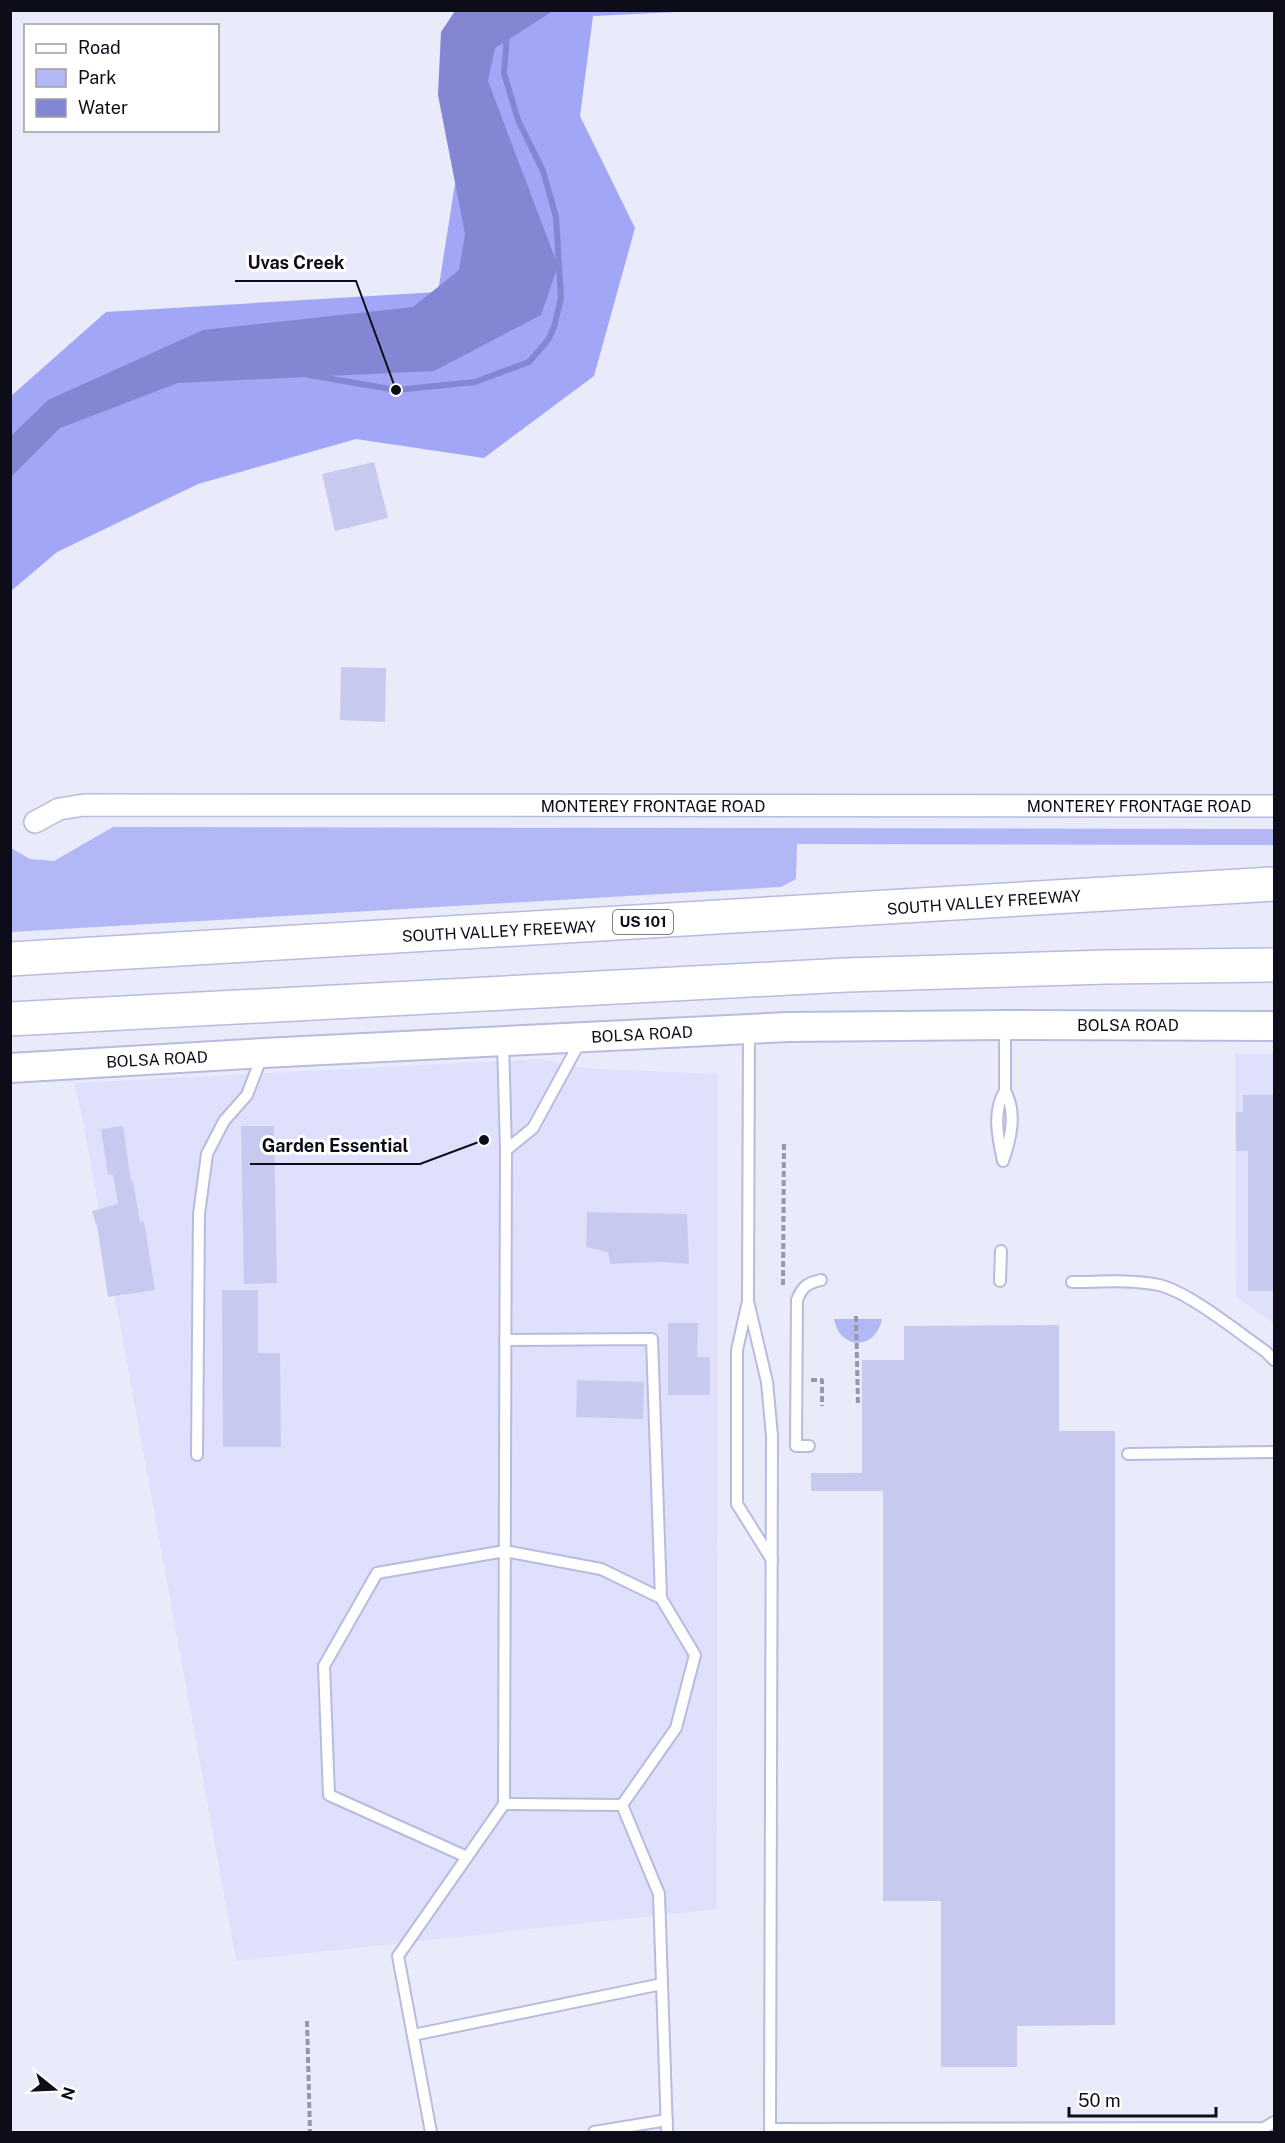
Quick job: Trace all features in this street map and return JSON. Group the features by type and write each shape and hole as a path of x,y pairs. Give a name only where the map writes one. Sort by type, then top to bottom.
{"highway":[{"name":"SOUTH VALLEY FREEWAY","path":"10,958 1275,884"},
{"path":"10,1019 836,975 1085,967 1275,965"}],"main road":[{"name":"BOLSA ROAD","path":"10,1068 264,1053 831,1026 1275,1026"}],"street":[{"name":"MONTEREY FRONTAGE ROAD","path":"35,822 59,809 84,805 1275,806"}],"lane":[{"path":"1005,1025 1005,1091 1011,1102 1011,1138 1004,1161 998,1138 998,1102 1005,1091"},
{"path":"749,1029 748,1301 737,1350 737,1504 772,1560"},
{"path":"506,1150 533,1128 583,1037"},
{"path":"431,2133 398,1956 504,1804 506,1150 503,1042"},
{"path":"197,1455 200,1214 207,1154 224,1121 247,1095 264,1053"},
{"path":"1000,1281 1001,1251"},
{"path":"809,1446 796,1446 797,1300 802,1289 810,1282 821,1280"},
{"path":"1072,1282 1160,1285 1178,1292 1275,1360"},
{"path":"748,1301 766,1382 772,1436 770,2131 1264,2128 1275,2122"},
{"path":"505,1340 652,1339 661,1598 695,1655 676,1728 622,1805"},
{"path":"1128,1454 1275,1452"},
{"path":"467,1857 329,1795 324,1666 377,1574 506,1551 601,1569 661,1598"},
{"path":"504,1804 622,1805"},
{"path":"622,1805 659,1894 667,2133"},
{"path":"413,2035 662,1984"},
{"path":"594,2133 667,2120"}],"path":[{"path":"783,1285 784,1144"},
{"path":"856,1316 858,1406"},
{"path":"811,1380 822,1380 822,1406"},
{"path":"307,2021 310,2133"}],"shaded area":[{"path":"471,11 698,11 593,16 580,116 635,228 594,376 484,458 356,439 198,484 57,552 11,591 10,397 106,312 438,292 469,94"},
{"path":"1235,1054 1274,1054 1274,1323 1236,1297"},
{"path":"540,1059 584,1068 718,1074 717,1909 236,1961 82,1116 74,1083"}],"green space":[{"path":"113,827 1274,829 1274,845 797,844 796,879 781,887 11,932 11,848 30,859 54,861"},
{"path":"834,1319 882,1319 873,1337 858,1343 843,1337"}],"water":[{"path":"455,11 553,11 495,48 488,81 558,266 541,315 434,371 178,383 60,428 11,477 11,436 48,400 203,330 413,307 459,270 465,234 438,95 441,32"}],"building":[{"path":"374,462 388,518 335,531 322,474"},
{"path":"341,667 386,668 385,722 340,720"},
{"path":"1243,1095 1275,1095 1275,1291 1248,1291 1248,1151 1236,1151 1236,1112 1243,1112"},
{"path":"123,1126 131,1182 133,1181 140,1222 144,1221 155,1290 108,1297 97,1225 92,1211 118,1204 113,1174 108,1175 101,1129"},
{"path":"241,1126 274,1126 277,1283 244,1284"},
{"path":"587,1212 687,1214 689,1264 662,1262 610,1264 608,1252 586,1247"},
{"path":"222,1290 258,1290 258,1353 280,1353 281,1447 223,1447"},
{"path":"668,1323 698,1323 697,1357 710,1357 710,1395 668,1395"},
{"path":"1059,1325 1059,1431 1115,1431 1115,2025 1017,2026 1017,2067 941,2067 941,1901 883,1901 883,1491 811,1491 811,1473 862,1473 862,1360 904,1360 904,1326"},
{"path":"577,1380 644,1382 643,1419 576,1417"}],"waterway":[{"path":"309,375 396,390 475,382 529,362 548,340 554,327 561,298 556,217 543,171 518,120 504,73 507,35"}],"place":[{"name":"Uvas Creek","path":"396,390"},
{"name":"Garden Essential","path":"484,1140"}]}
